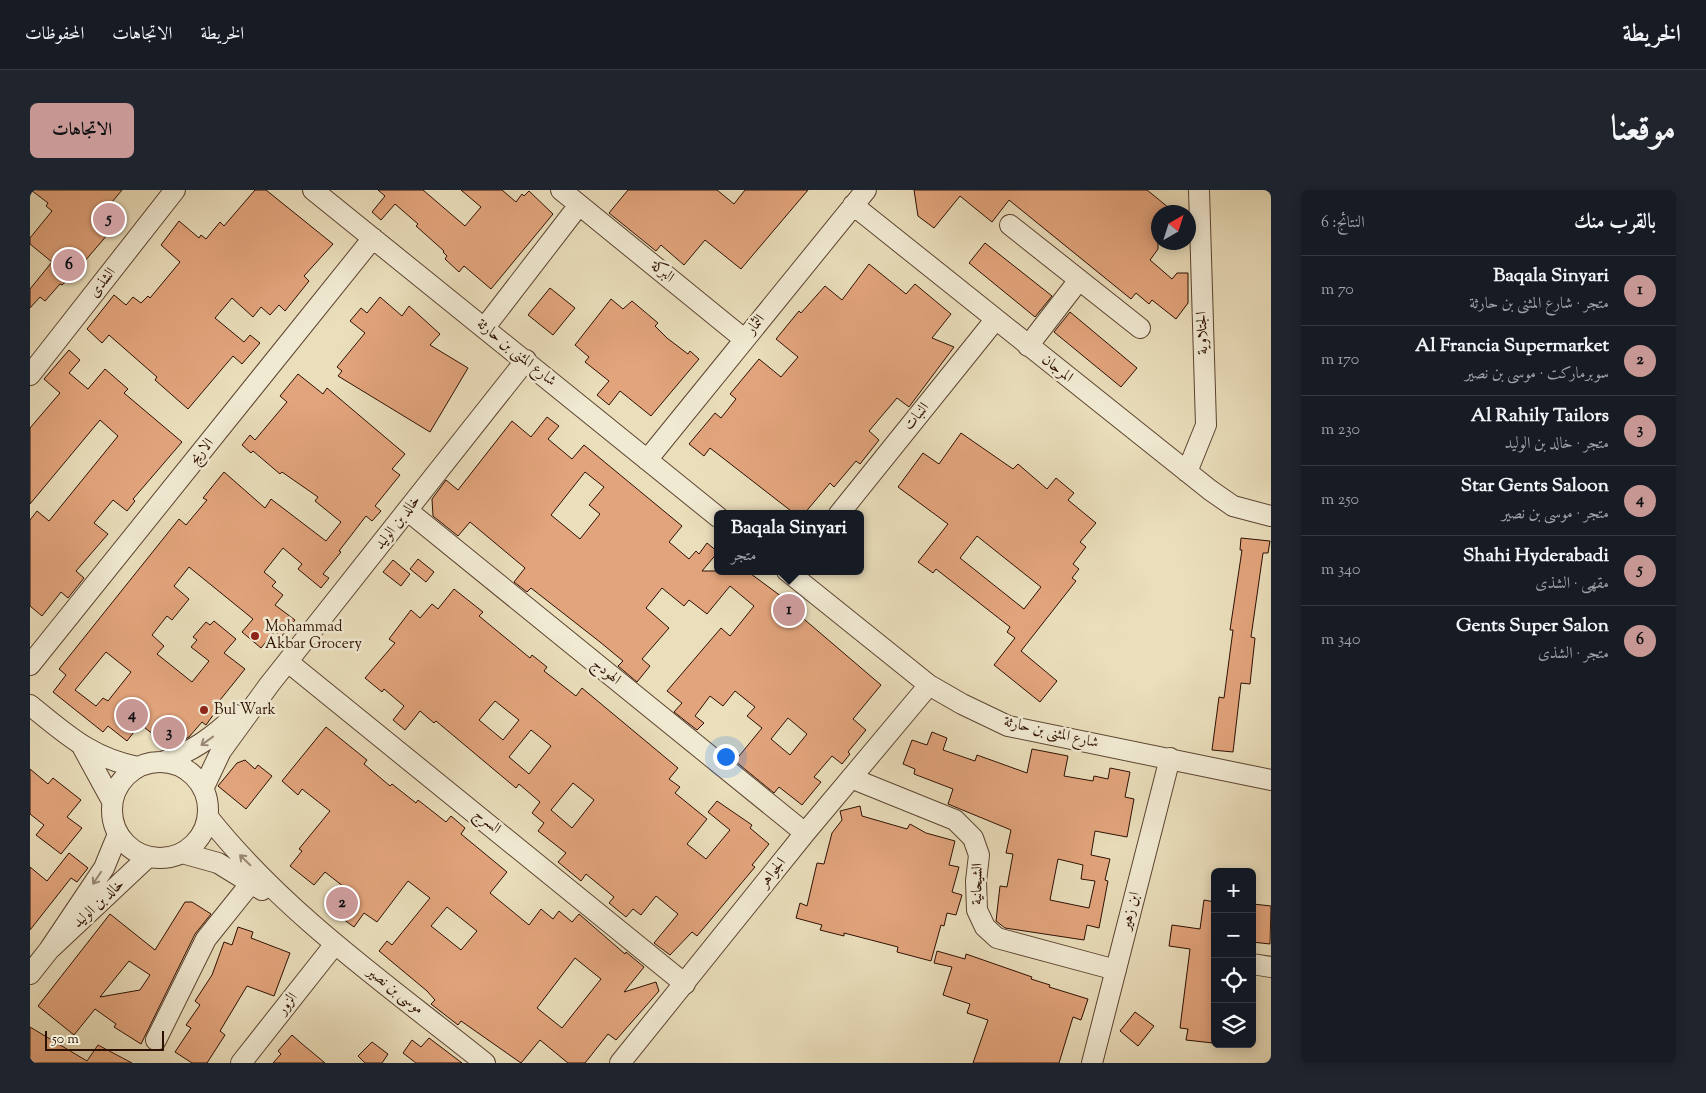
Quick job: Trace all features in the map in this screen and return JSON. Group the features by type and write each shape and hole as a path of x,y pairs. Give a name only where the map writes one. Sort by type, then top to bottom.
{"street":[{"name":"الشذى","path":"30,375 175,190"},
{"name":"شارع المثنى بن حارثة","path":"313,190 526,360 714,514"},
{"name":"البركة","path":"561,190 744,339"},
{"name":"الجتلاوية","path":"1187,472 1206,425 1199,190"},
{"name":"المرجان","path":"860,198 995,320 1210,490 1234,506 1271,516"},
{"name":"الثمار","path":"647,460 860,198"},
{"path":"485,327 579,205"},
{"path":"1010,225 1140,328"},
{"name":"الاريج","path":"30,665 372,238"},
{"path":"1028,346 1080,280"},
{"name":"النبات","path":"842,510 995,320"},
{"name":"خالد بن الوليد","path":"203,789 226,744 269,685 526,360"},
{"name":"الهودج","path":"408,511 805,833"},
{"name":"شارع المثنى بن حارثة","path":"794,575 929,685 1008,726 1271,780"},
{"name":"السرج","path":"288,662 685,984"},
{"name":"خالد بن الوليد","path":"162,762 184,754 210,739 269,685"},
{"name":"الجواهر","path":"620,1063 805,833 929,685"},
{"path":"30,705 83,748 120,764 138,767 162,762 186,770 203,789 208,802 208,817 203,832 195,844 182,853 159,859 148,857 125,844 118,834 111,813 112,801 117,787 126,775 138,767"},
{"path":"83,748 112,801"},
{"name":"ابن زهير","path":"1092,1063 1170,758"},
{"name":"الشيحانية","path":"851,778 955,820 973,838 979,855 976,881 977,910 985,927 997,938 1116,970"},
{"name":"موسى بن نصير","path":"208,817 229,843 305,919 485,1063"},
{"name":"خالد بن الوليد","path":"30,974 49,950 104,868 118,834"},
{"name":"موسى بن نصير","path":"182,853 218,863 305,919"},
{"name":"خالد بن الوليد","path":"49,950 148,857"},
{"path":"156,1040 206,940 251,883"},
{"name":"الزور","path":"241,1063 335,944"},
{"path":"1256,964 1271,966"}],"building":[{"path":"31,190 122,190 112,202 126,213 72,276 62,285 60,284 45,301 40,297 30,308 30,289 52,262 30,244 30,238 52,211 46,206 48,203"},
{"path":"255,190 266,190 333,244 304,276 309,281 285,311 279,305 270,315 261,307 253,317 232,298 215,318 244,342 250,335 260,343 242,364 233,356 188,409 155,380 157,377 109,335 102,343 87,329 114,295 126,305 133,297 141,303 148,296 150,298 180,262 161,245 179,221 199,238 201,235 206,239 220,222 224,226"},
{"path":"378,190 423,190 465,226 481,207 461,190 502,190 516,202 522,194 524,196 529,191 553,214 491,289 464,266 459,272 445,259 447,256 444,251 395,204 381,220 372,212 385,196"},
{"path":"628,190 717,190 734,204 745,190 808,190 741,269 705,240 684,265 661,245 656,251 609,213"},
{"path":"914,190 1147,190 1165,205 1151,205 1151,250 1157,250 1150,260 1172,279 1177,273 1188,273 1188,303 1176,319 1152,300 1149,304 1136,293 1131,299 1009,200 992,222 960,196 934,228 918,216"},
{"path":"985,243 1052,296 1035,317 969,263"},
{"path":"869,264 906,294 915,284 951,314 932,338 954,347 909,407 897,398 869,431 879,440 860,464 856,461 834,487 830,483 807,510 790,510 710,448 704,456 689,444 715,413 721,418 736,399 730,394 759,359 781,377 798,357 776,339 799,311 801,313 825,286 842,300"},
{"path":"550,288 575,308 553,335 528,315"},
{"path":"380,297 402,316 409,306 440,334 430,345 468,368 430,432 338,376 342,371 337,367 365,333 350,321 361,308 367,313"},
{"path":"611,299 623,309 632,301 658,323 655,326 667,338 688,354 690,351 699,359 651,416 620,391 609,405 597,395 609,381 585,362 589,357 575,345"},
{"path":"1070,312 1137,368 1121,387 1054,332"},
{"path":"69,350 80,360 69,373 88,389 105,369 128,389 124,393 182,442 133,499 135,501 127,511 113,500 94,523 108,534 76,571 84,578 68,598 61,592 42,616 30,606 30,520 37,511 49,521 118,436 100,420 30,504 30,428 60,393 44,379"},
{"path":"298,374 323,394 327,388 405,454 392,469 400,475 375,506 381,511 372,521 366,516 339,551 341,552 323,574 329,578 321,588 298,569 302,564 283,548 264,572 276,582 272,586 283,595 275,605 295,620 281,637 275,631 261,648 242,632 253,619 189,567 174,586 189,599 172,620 167,616 152,635 164,646 157,654 192,682 209,661 191,647 197,640 193,637 206,622 210,625 214,621 236,639 224,653 245,669 216,705 219,707 206,725 202,722 189,737 179,742 173,737 167,745 140,724 127,741 108,726 103,732 53,692 66,675 59,669 179,519 186,525 207,500 203,498 224,472 265,508 271,499 326,541 341,522 315,501 318,497 282,472 280,474 253,451 251,453 242,445 250,435 255,440 287,402 280,396","holes":["106,652 131,672 108,701 103,698 96,706 75,690"]},
{"path":"547,417 559,426 548,439 572,459 584,445 682,526 669,542 689,559 696,551 699,554 707,543 714,549 714,557 702,571 714,571 714,575 752,575 801,611 798,614 881,685 853,719 866,730 848,752 850,754 842,764 832,756 814,777 821,782 802,805 779,787 774,793 735,761 762,728 747,716 755,707 735,691 723,706 710,696 695,716 704,723 697,730 674,712 682,703 667,691 721,628 730,636 754,606 730,586 707,614 689,600 684,606 662,588 646,608 669,628 642,659 650,666 637,682 618,666 623,661 600,642 531,588 527,592 514,582 525,568 470,522 458,536 433,516 432,499 446,480 458,490 512,421 531,437","holes":["585,472 604,487 589,505 600,514 580,539 551,515","788,718 807,734 790,755 771,739"]},
{"path":"961,433 1013,469 1018,464 1047,489 1056,478 1074,493 1068,500 1096,523 1080,542 1086,547 1073,564 1079,569 1072,578 1076,581 1021,651 1057,681 1040,702 994,665 1015,638 1007,632 1010,627 936,569 933,573 918,562 948,524 898,487 923,453 939,464","holes":["977,536 1041,587 1024,609 960,558"]},
{"path":"1241,538 1270,541 1268,553 1263,553 1251,637 1255,638 1250,684 1241,683 1233,752 1212,750 1219,697 1224,698 1233,630 1230,630 1242,550 1240,550"},
{"path":"418,559 434,572 426,582 410,569"},
{"path":"393,560 410,574 401,586 383,572"},
{"path":"454,589 483,612 479,616 530,658 532,655 547,667 544,671 576,696 582,688 678,768 669,779 680,787 675,793 707,819 687,844 706,859 730,830 708,812 717,801 752,825 750,828 769,844 752,865 755,867 697,936 692,932 670,955 654,943 678,914 656,896 641,915 633,909 626,917 609,903 614,897 586,874 581,881 558,862 566,853 538,831 544,823 532,813 540,802 519,784 516,788 436,721 434,723 420,711 405,730 393,720 404,706 384,689 382,692 365,678 395,643 389,639 411,610 420,618 432,604 438,609","holes":["495,701 519,720 503,740 479,720","531,730 551,746 529,774 509,757","573,783 594,800 572,828 551,810"]},
{"path":"326,727 367,760 364,764 390,786 392,784 416,803 418,800 446,822 451,816 465,828 461,834 507,872 490,893 529,925 541,909 553,919 559,911 572,922 579,914 625,954 626,952 644,967 624,992 656,982 659,991 616,1040 608,1034 585,1063 568,1063 540,1040 521,1063 461,1021 458,1025 431,1004 435,1000 427,991 379,951 387,941 392,945 430,898 408,881 377,922 364,913 354,927 328,908 344,887 325,872 314,885 290,866 302,851 299,849 330,811 302,789 298,795 282,781","holes":["447,907 477,931 461,950 431,926","575,958 601,979 562,1028 537,1008"]},
{"path":"932,732 947,738 943,750 975,761 977,755 1027,773 1032,749 1068,756 1064,776 1093,781 1094,776 1108,779 1110,768 1130,772 1125,797 1134,799 1127,837 1095,831 1091,855 1110,859 1105,880 1108,881 1099,928 1087,925 1084,940 1005,928 996,921 1000,886 1007,887 1013,854 1006,853 1011,830 948,804 953,789 914,774 915,769 903,764 912,740 927,745","holes":["1058,859 1083,865 1081,879 1095,881 1089,908 1050,900"]},
{"path":"245,760 255,769 258,765 272,776 246,809 218,786 237,763"},
{"path":"30,769 48,784 53,778 81,800 67,817 82,828 61,854 36,835 44,825 30,814"},
{"path":"860,806 862,816 907,829 910,824 926,833 955,841 949,865 959,867 952,892 962,895 956,915 947,913 944,926 941,925 931,961 897,952 898,947 844,933 844,936 820,930 822,925 796,918 800,903 807,906 817,863 824,864 832,833 842,820 840,811"},
{"path":"69,853 88,868 77,882 71,878 30,930 30,867 47,881"},
{"path":"1204,900 1211,901 1211,1043 1186,1040 1188,1029 1180,1028 1190,949 1169,946 1172,925 1200,929"},
{"path":"185,902 192,902 211,914 195,934 141,1044 114,1027 116,1024 95,1009 74,1035 38,1006 110,914 155,950","holes":["129,961 150,975 140,990 100,997"]},
{"path":"1256,904 1271,906 1270,944 1256,942"},
{"path":"238,927 253,932 251,938 290,953 274,996 247,986 220,1031 225,1035 207,1063 192,1063 175,1052 191,1028 186,1025 200,1005 195,1001 212,975 224,942 232,945"},
{"path":"937,951 965,959 966,954 1032,977 1031,979 1050,985 1049,987 1088,999 1081,1020 1073,1017 1059,1063 973,1063 988,1020 967,1013 970,1004 943,995 952,967 934,963"},
{"path":"1135,1012 1154,1026 1138,1046 1120,1031"},
{"path":"30,1027 87,1061 98,1045 132,1063 30,1063"},
{"path":"292,1035 325,1063 273,1063 281,1054 278,1051"},
{"path":"429,1038 462,1063 416,1063 403,1053 412,1040 421,1047"},
{"path":"372,1042 388,1054 382,1063 365,1063 358,1056"}],"place":[{"name":"Shahi Hyderabadi","path":"109,219"},
{"name":"Gents Super Salon","path":"69,265"},
{"name":"Baqala Sinyari","path":"789,610"},
{"name":"Mohammad Akbar Grocery","path":"255,636"},
{"name":"Bul Wark","path":"204,710"},
{"name":"Star Gents Saloon","path":"132,715"},
{"name":"Al Rahily Tailors","path":"169,733"},
{"name":"Al Francia Supermarket","path":"342,903"}]}
